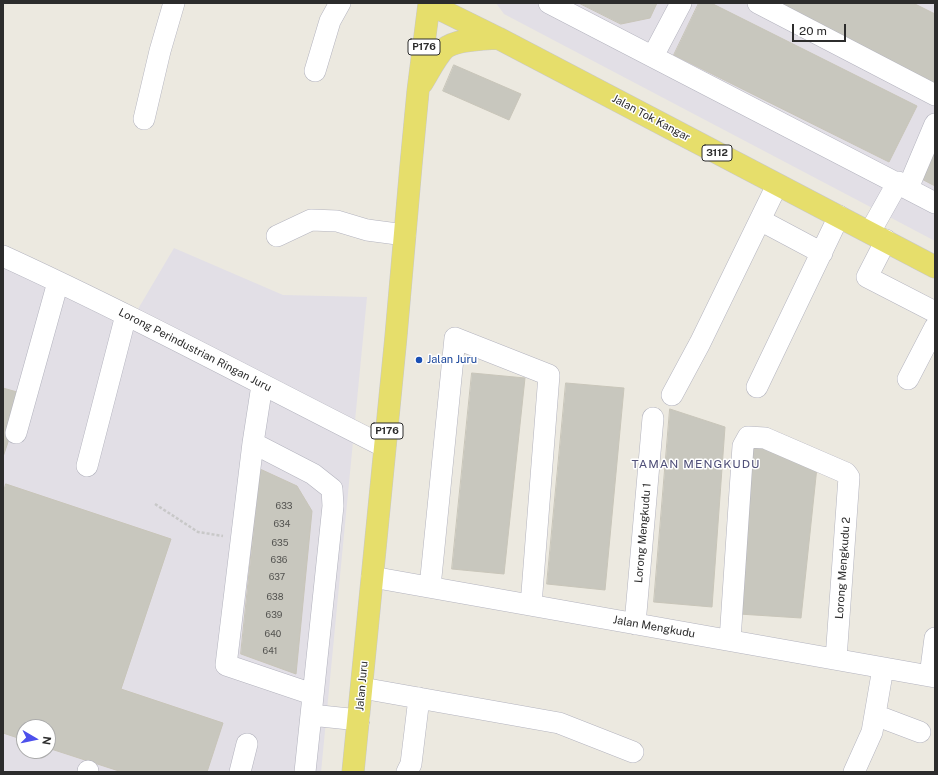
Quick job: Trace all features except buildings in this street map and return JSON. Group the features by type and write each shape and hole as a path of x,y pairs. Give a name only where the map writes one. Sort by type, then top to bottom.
{"main road":[{"path":"463,3 474,17 498,38"},
{"name":"Jalan Tok Kangar","path":"429,4 498,38 935,267"},
{"name":"Jalan Juru","path":"353,772 418,90 429,4"},
{"path":"418,90 445,48 467,41 498,38"}],"street":[{"path":"144,119 160,51 174,3"},
{"path":"315,71 330,21 340,3"},
{"path":"549,3 903,185 935,203"},
{"path":"653,56 681,3"},
{"path":"758,3 935,95"},
{"path":"935,124 878,236 867,277 935,312"},
{"path":"672,395 700,343 777,185"},
{"path":"758,387 839,216"},
{"path":"276,236 311,220 337,221 367,230 405,235"},
{"path":"760,220 822,254"},
{"name":"Lorong Perindustrian Ringan Juru","path":"3,256 126,315 385,447"},
{"path":"16,433 58,282"},
{"path":"88,466 126,315"},
{"path":"908,378 935,327"},
{"path":"430,587 455,338 549,375 531,605"},
{"path":"262,385 253,443 226,666 312,694"},
{"name":"Lorong Mengkudu 1","path":"635,624 653,418"},
{"name":"Lorong Mengkudu 2","path":"730,640 743,446 748,437 765,438 846,473 849,477 836,659"},
{"path":"253,443 313,474 332,489 333,506 312,694 305,772"},
{"name":"Jalan Mengkudu","path":"372,577 933,676"},
{"path":"933,676 935,638"},
{"path":"854,772 872,732 883,668"},
{"path":"362,688 559,723 632,752"},
{"path":"407,772 411,764 419,698"},
{"path":"311,715 359,720"},
{"path":"875,715 920,732"},
{"path":"240,772 247,744"}],"path":[{"path":"155,504 198,532 242,539"}],"shaded area":[{"path":"496,3 935,3 935,241 504,14"},
{"path":"174,248 283,295 367,297 321,772 3,772 3,263 138,309"}],"place":[{"name":"Jalan Juru","path":"419,360"}],"district":[{"name":"TAMAN MENGKUDU","path":"696,464"}]}
